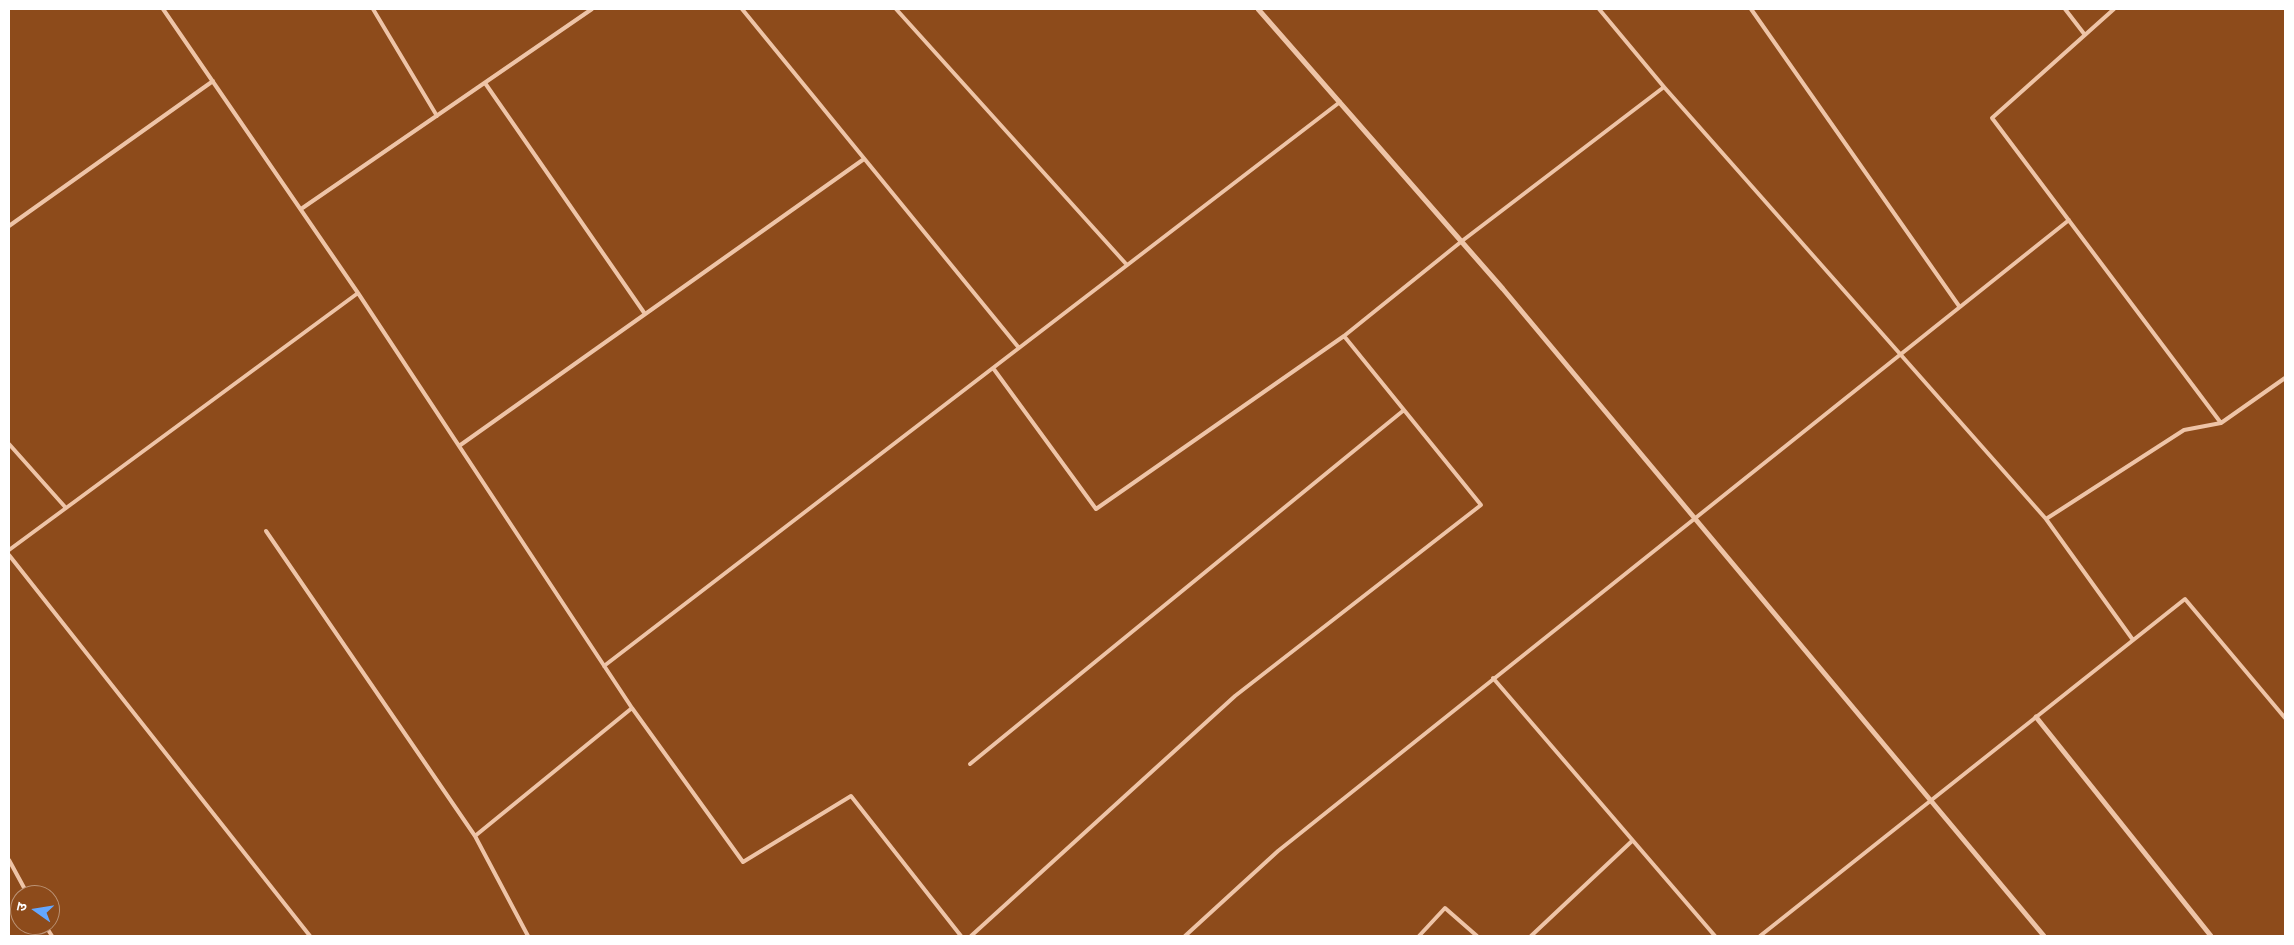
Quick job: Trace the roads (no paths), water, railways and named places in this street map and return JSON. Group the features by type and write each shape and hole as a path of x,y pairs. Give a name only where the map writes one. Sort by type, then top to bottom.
{"street":[{"path":"1258,9 1462,242 2044,936"},
{"path":"2036,717 2211,936"}],"lane":[{"path":"163,9 358,293 632,708 743,862 851,796 961,936"},
{"path":"373,9 437,116"},
{"path":"301,209 592,9"},
{"path":"742,9 1019,348"},
{"path":"896,9 1127,265"},
{"path":"1599,9 1664,87 2046,519 2133,640"},
{"path":"1751,9 1959,306"},
{"path":"2065,9 2085,34"},
{"path":"2114,9 1992,118 2221,423"},
{"path":"9,226 213,81"},
{"path":"485,83 645,314"},
{"path":"993,368 1096,509 1344,336 1462,242 1664,87"},
{"path":"604,666 1340,102"},
{"path":"459,446 864,159"},
{"path":"1185,936 1278,850 2069,220"},
{"path":"9,550 358,293"},
{"path":"971,936 1235,696 1481,505 1344,336"},
{"path":"2046,519 2184,430 2221,423 2285,378"},
{"path":"970,764 1404,410"},
{"path":"9,444 66,508"},
{"path":"266,531 475,836 528,936"},
{"path":"9,555 310,936"},
{"path":"1760,936 2185,599 2285,718"},
{"path":"1493,678 1715,936"},
{"path":"475,836 632,708"},
{"path":"1531,936 1632,841"},
{"path":"9,860 23,885"},
{"path":"1419,936 1445,908 1477,936"}]}
